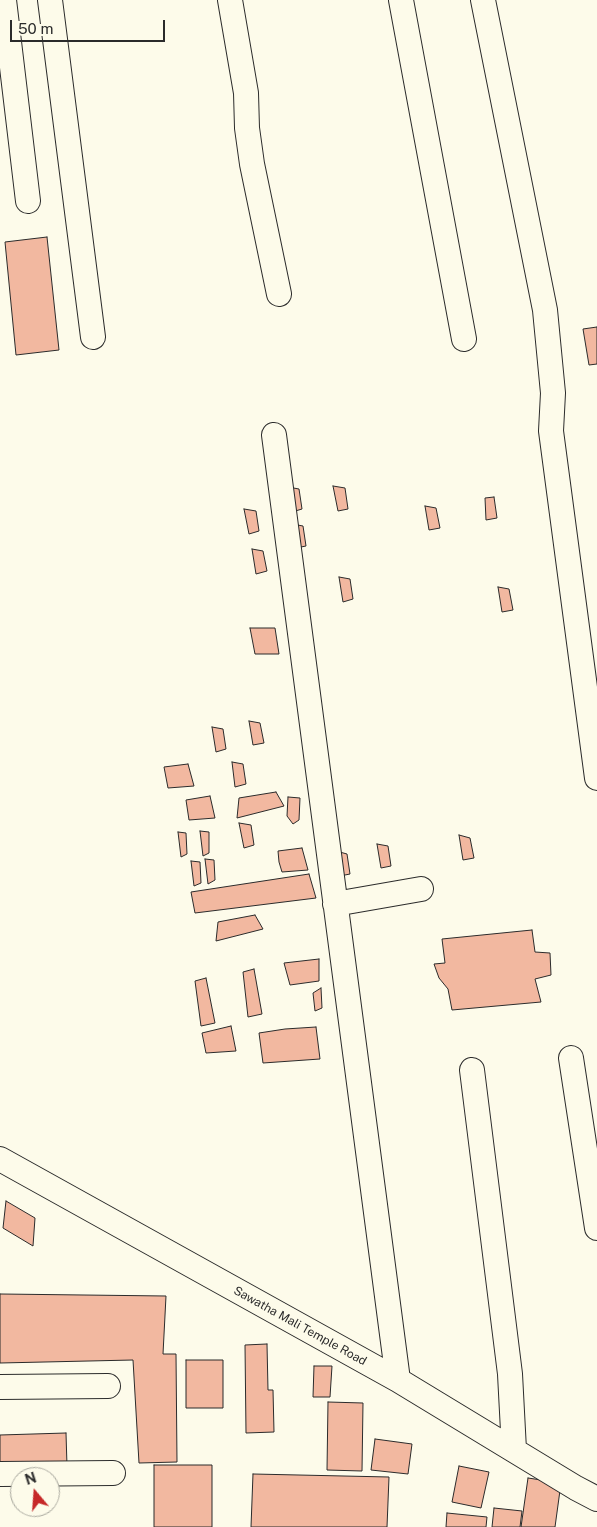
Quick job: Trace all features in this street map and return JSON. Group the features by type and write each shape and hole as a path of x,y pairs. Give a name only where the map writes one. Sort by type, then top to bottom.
{"street":[{"path":"4,0 28,201"},
{"path":"50,0 93,337"},
{"path":"230,0 246,93 247,128 252,164 279,294"},
{"path":"401,0 464,339"},
{"path":"484,0 545,310 553,392 550,431 597,778"},
{"path":"274,435 398,1380"},
{"path":"335,904 421,889"},
{"path":"571,1058 597,1228"},
{"path":"472,1070 510,1374 514,1450"},
{"name":"Sawatha Mali Temple Road","path":"0,1159 398,1380 597,1499"},
{"path":"0,1387 108,1386"},
{"path":"0,1474 113,1473"}],"building":[{"path":"47,237 59,350 16,355 5,242"},
{"path":"597,327 597,364 589,365 583,329"},
{"path":"333,486 345,488 348,509 338,511"},
{"path":"288,487 299,489 302,509 292,512"},
{"path":"494,497 497,518 486,520 485,498"},
{"path":"425,506 436,508 440,528 429,530"},
{"path":"244,509 256,511 259,531 249,534"},
{"path":"292,524 303,526 306,546 296,548"},
{"path":"252,549 263,551 267,571 256,574"},
{"path":"339,577 350,579 353,599 343,602"},
{"path":"498,587 509,589 513,610 502,612"},
{"path":"250,628 275,628 279,654 255,654"},
{"path":"249,721 260,723 264,743 253,745"},
{"path":"212,727 223,729 226,749 216,752"},
{"path":"232,762 243,764 246,784 235,787"},
{"path":"188,764 194,786 168,788 164,767"},
{"path":"276,792 284,806 237,818 239,798"},
{"path":"210,796 215,818 189,820 186,800"},
{"path":"288,797 300,798 299,820 293,824 287,816"},
{"path":"239,823 251,825 254,845 244,848"},
{"path":"200,831 209,832 209,853 203,856"},
{"path":"178,832 186,833 187,854 181,857"},
{"path":"459,835 470,838 474,858 463,860"},
{"path":"377,844 388,846 391,866 381,868"},
{"path":"302,848 308,870 282,872 278,851"},
{"path":"336,851 347,854 350,874 340,876"},
{"path":"205,859 214,860 215,880 208,884"},
{"path":"191,861 200,862 201,883 194,886"},
{"path":"309,874 316,898 195,913 191,892"},
{"path":"255,915 263,929 216,941 218,922"},
{"path":"532,930 535,952 550,953 551,975 535,979 541,1002 452,1010 448,989 439,978 434,964 445,963 442,939"},
{"path":"319,959 319,981 290,985 284,963"},
{"path":"254,969 262,1014 248,1017 243,972"},
{"path":"206,978 215,1023 201,1026 195,981"},
{"path":"321,988 322,1008 315,1011 313,993"},
{"path":"231,1026 236,1051 206,1053 202,1033"},
{"path":"316,1027 320,1059 263,1063 259,1033"},
{"path":"6,1201 35,1218 33,1246 3,1228"},
{"path":"0,1294 166,1296 163,1354 176,1354 177,1462 139,1463 133,1360 0,1363"},
{"path":"267,1344 268,1390 273,1390 274,1432 246,1433 245,1345"},
{"path":"186,1360 223,1360 223,1408 186,1408"},
{"path":"314,1366 332,1366 330,1397 313,1397"},
{"path":"328,1402 363,1403 362,1471 327,1470"},
{"path":"66,1433 67,1466 0,1468 0,1435"},
{"path":"375,1439 412,1444 408,1474 371,1470"},
{"path":"154,1465 212,1465 212,1527 154,1527"},
{"path":"459,1466 489,1472 481,1508 452,1502"},
{"path":"253,1474 389,1477 387,1527 251,1527"},
{"path":"528,1478 561,1483 555,1527 521,1527"},
{"path":"494,1508 522,1511 520,1527 492,1527"},
{"path":"447,1513 487,1517 486,1527 446,1527"}]}
